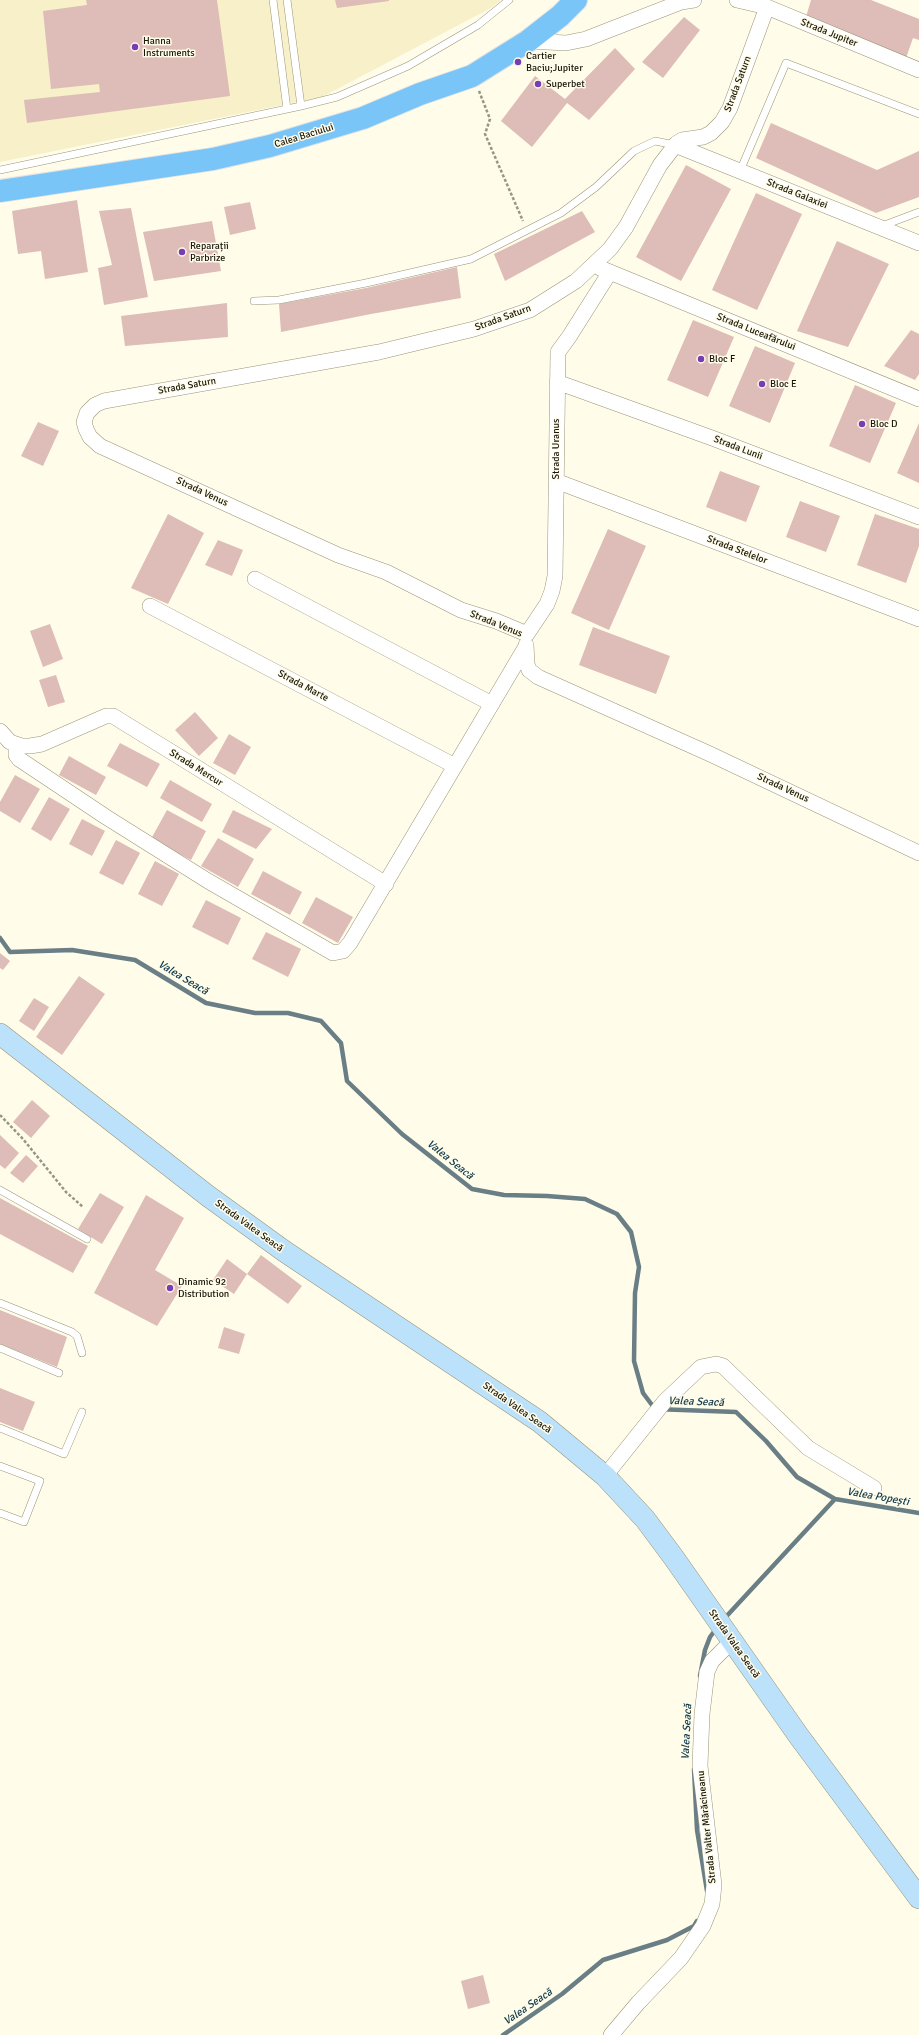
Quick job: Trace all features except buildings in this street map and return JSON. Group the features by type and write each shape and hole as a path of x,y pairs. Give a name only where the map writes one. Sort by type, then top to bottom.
{"main road":[{"name":"Calea Baciului","path":"0,191 213,159 270,146 363,118 420,94 472,76 528,41 560,16 576,0"},
{"name":"Strada Valea Seacă","path":"2,1041 208,1196 272,1242 540,1422 605,1476 645,1519 798,1735 919,1898"}],"street":[{"path":"528,41 566,43 586,39 681,2 694,0"},
{"name":"Strada Jupiter","path":"737,0 767,7 919,70"},
{"name":"Strada Saturn","path":"87,413 95,405 112,399 379,352 474,329 530,310 576,281 594,266 610,249 626,227 660,165 675,145 682,140 703,137 711,133 722,122 730,108 767,7"},
{"name":"Strada Galaxiei","path":"675,145 919,243"},
{"name":"Strada Luceafărului","path":"594,266 919,399"},
{"name":"Strada Uranus","path":"16,744 16,754 19,759 30,767 208,881 333,953 343,951 350,943 386,884 492,704 539,619 552,592 555,576 558,352 610,272"},
{"name":"Strada Lunii","path":"557,382 712,438 919,517"},
{"name":"Strada Venus","path":"87,413 84,422 86,429 90,437 100,446 338,555 386,572 461,610 496,621 526,641 527,664 529,670 538,677 710,754 919,853"},
{"name":"Strada Stelelor","path":"556,481 919,619"},
{"path":"255,579 492,704"},
{"name":"Strada Marte","path":"150,606 455,766"},
{"name":"Strada Mercur","path":"16,744 30,746 42,744 106,716 113,716 386,884"},
{"path":"0,731 10,742 16,744"},
{"path":"605,1476 651,1416 665,1401 701,1367 716,1364 723,1366 808,1448 874,1488"},
{"name":"Strada Valter Mărăcineanu","path":"611,2034 681,1958 703,1926 712,1904 714,1885 700,1766 702,1714 707,1672 712,1661 730,1639"}],"lane":[{"path":"273,0 287,109"},
{"path":"287,0 301,106"},
{"path":"0,170 337,97 408,66 478,25 509,0"},
{"path":"740,171 786,63 919,114"},
{"path":"254,301 279,300 351,286 471,259 527,229 561,213 596,187 634,151 655,141 675,145"},
{"path":"879,226 919,212"},
{"path":"0,1190 87,1239"},
{"path":"0,1304 72,1332 77,1336 82,1353"},
{"path":"0,1348 59,1373"},
{"path":"0,1428 64,1454 82,1412"},
{"path":"0,1466 40,1481 24,1522 0,1513"}],"path":[{"path":"472,76 490,119 485,134 527,229"},
{"path":"0,1115 23,1139 66,1192 83,1207"}],"shaded area":[{"path":"0,0 501,0 491,8 322,97 0,162"}],"waterway":[{"name":"Valea Seacă","path":"0,938 10,952 72,950 135,960 206,1003 255,1013 288,1013 321,1021 341,1043 347,1081 402,1134 472,1189 504,1195 585,1199 617,1214 631,1232 639,1267 635,1293 634,1361 643,1393 655,1409 736,1412 766,1441 797,1477 835,1499 919,1513"},
{"name":"Valea Seacă","path":"723,1620 835,1499"},
{"name":"Valea Seacă","path":"700,1676 705,1650 710,1637 716,1629"},
{"name":"Valea Seacă","path":"694,1769 697,1830 707,1891"},
{"name":"Valea Seacă","path":"503,2035 562,1994 603,1960 667,1940 694,1926 697,1921"}],"place":[{"name":"Hanna Instruments","path":"135,47"},
{"name":"Cartier Baciu;Jupiter","path":"518,62"},
{"name":"Superbet","path":"538,84"},
{"name":"Reparații Parbrize","path":"182,252"},
{"name":"Bloc F","path":"701,359"},
{"name":"Bloc E","path":"762,384"},
{"name":"Bloc D","path":"862,424"},
{"name":"Dinamic 92 Distribution","path":"170,1288"}],"water label":[{"name":"Valea Popești","path":"878,1497"}]}
